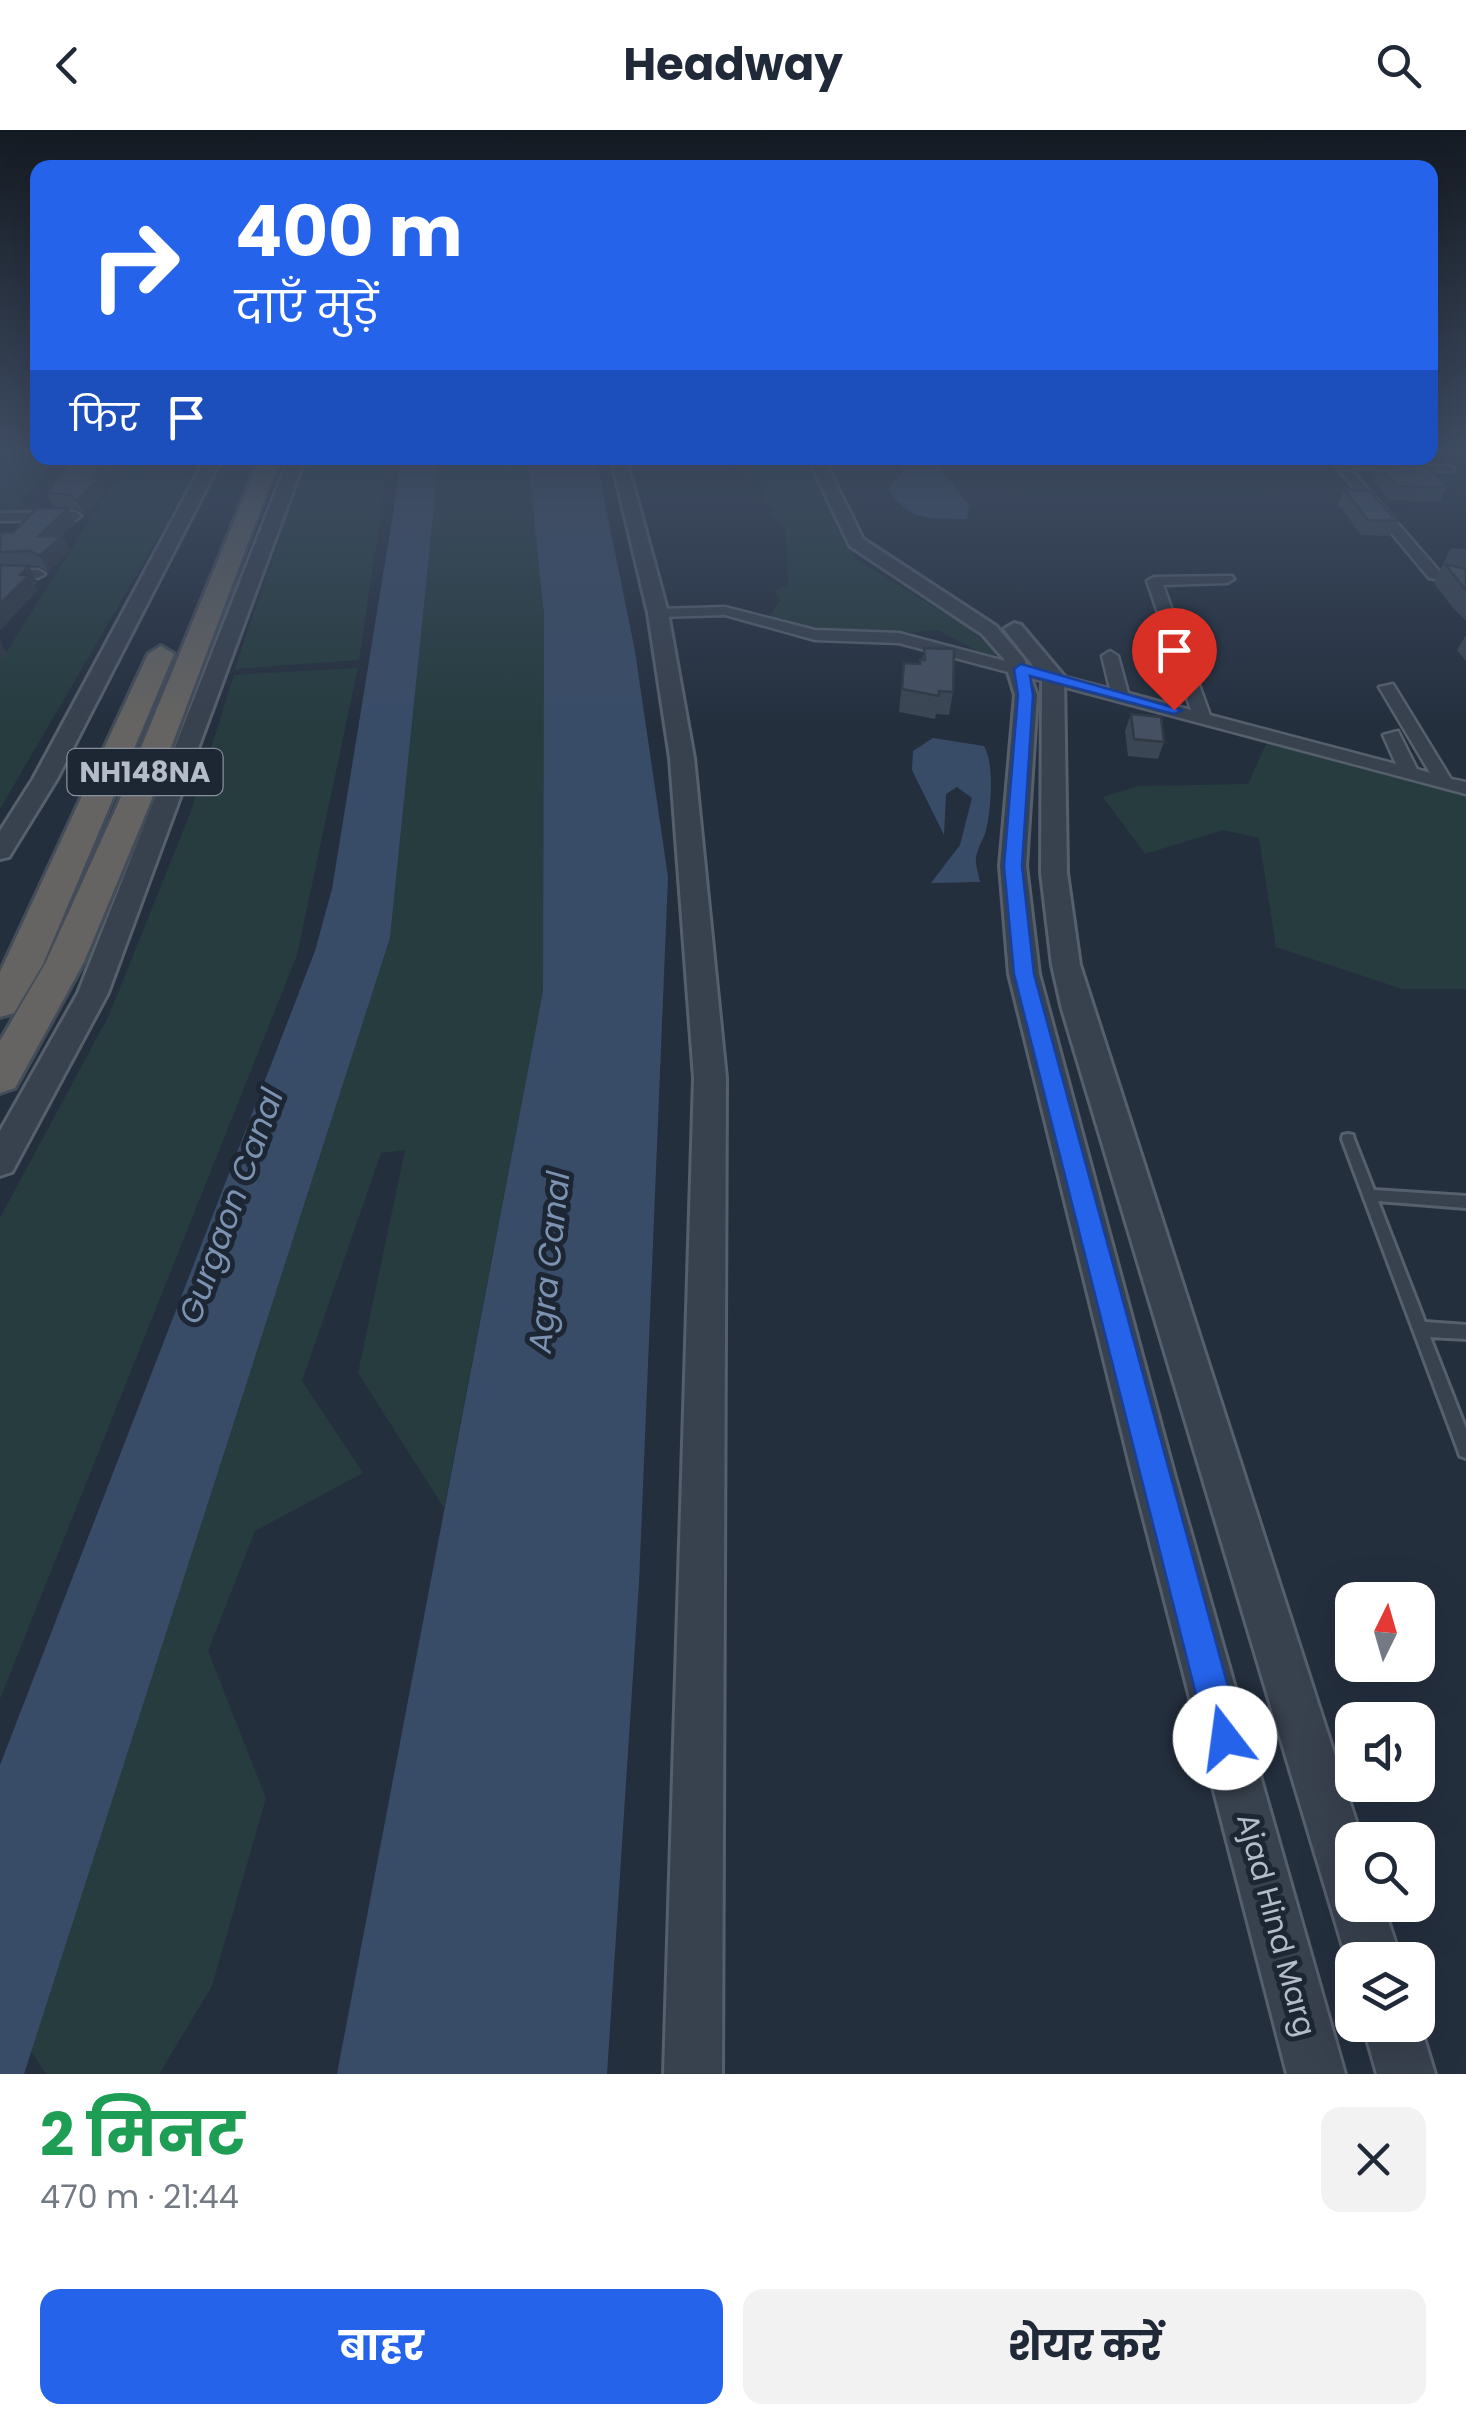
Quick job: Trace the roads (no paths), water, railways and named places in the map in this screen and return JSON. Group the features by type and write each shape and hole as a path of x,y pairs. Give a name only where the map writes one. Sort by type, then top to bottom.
{"highway":[{"name":"NH148NA","path":"0,1003 24,964 209,544"},
{"name":"NH148NA","path":"0,1077 66,962 236,544"}],"street":[{"path":"0,850 44,778 168,544"},
{"path":"0,1162 93,993 264,544"},
{"path":"640,544 658,613 686,792 710,1078 693,2074"},
{"path":"859,544 989,630 1037,672"},
{"path":"887,544 998,616 1030,646 1037,672 1066,965 1335,1837"},
{"path":"1408,544 1434,574 1466,583"},
{"path":"0,574 38,574"},
{"path":"1202,717 1154,581 1228,579"},
{"path":"658,613 725,611 815,635 899,638 1466,788"},
{"path":"1110,656 1120,694"},
{"name":"Ajad Hind Marg","path":"1037,672 1026,695 1013,866 1024,974 1154,1478 1316,2074"},
{"path":"1386,687 1445,783"},
{"path":"1392,735 1410,774"},
{"path":"1397,2042 1406,2074"}],"lane":[{"path":"1348,1139 1466,1450"},
{"path":"1369,1196 1466,1202"},
{"path":"1420,1328 1466,1332"}],"water":[{"name":"Gurgaon Canal","path":"388,544 430,544 390,938 24,2074 0,2074 0,1765 315,951 332,889"},
{"name":"Agra Canal","path":"537,544 613,544 635,651 668,877 639,1583 607,2074 337,2074 543,991 544,615"},
{"path":"933,738 984,746 987,754 990,802 976,858 980,882 931,883 960,845 972,798 957,787 946,794 944,835 912,770 913,751"}]}
